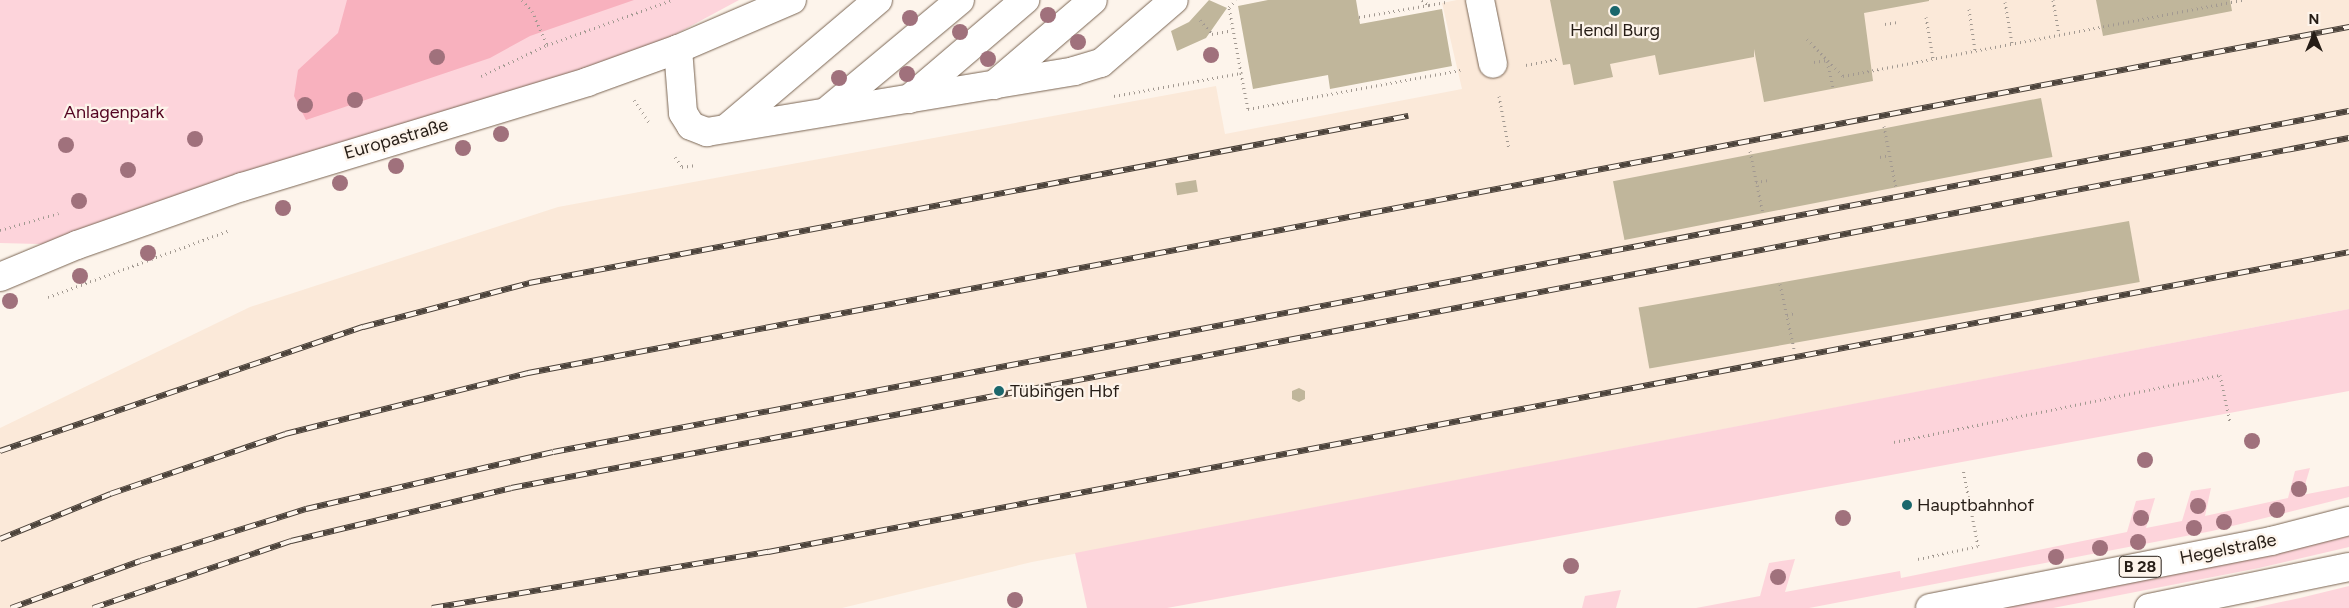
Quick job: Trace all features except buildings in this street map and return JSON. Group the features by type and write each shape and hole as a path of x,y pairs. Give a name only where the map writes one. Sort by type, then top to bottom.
{"street":[{"name":"Europastraße","path":"0,278 162,214 678,49 792,0"},
{"path":"727,128 878,0"},
{"path":"826,112 960,0"},
{"path":"909,99 1025,0"},
{"path":"994,85 1093,0"},
{"path":"1480,0 1493,64"},
{"path":"678,49 685,120 698,130 727,128 994,85 1101,63 1183,6"},
{"name":"Hegelstraße","path":"1930,608 2271,541 2349,522"},
{"name":"B 28","path":"2150,608 2349,567"}],"path":[{"path":"522,0 547,45"},
{"path":"505,65 547,45 672,0"},
{"path":"1236,0 1229,7 1248,109 1493,64"},
{"path":"1422,0 1429,5"},
{"path":"1359,17 1454,0"},
{"path":"2053,0 2059,34"},
{"path":"1807,39 1843,76 2243,0"},
{"path":"2005,2 2012,43"},
{"path":"1183,6 1212,34 1232,30"},
{"path":"1968,9 1975,50"},
{"path":"1926,17 1933,58"},
{"path":"1885,24 1897,22"},
{"path":"1814,62 1827,60"},
{"path":"1827,60 1833,87"},
{"path":"1104,98 1241,73"},
{"path":"629,94 653,126"},
{"path":"1500,105 1509,149"},
{"path":"1884,126 1896,188"},
{"path":"670,151 682,167 701,164"},
{"path":"1750,152 1763,214"},
{"path":"1880,157 1890,155"},
{"path":"1756,182 1768,180"},
{"path":"37,301 233,229"},
{"path":"1780,284 1794,349"},
{"path":"1786,315 1796,313"},
{"path":"1894,442 2220,376 2230,422"},
{"path":"1918,558 1978,546 1963,469"}],"shaded area":[{"path":"347,0 634,0 530,36 490,58 306,120 294,96 298,70 338,33"},
{"path":"1457,0 2349,0 2349,309 1032,562 842,608 0,608 0,428 250,307 558,207 1216,86 1225,134 1462,89 1442,3"}],"green space":[{"name":"Anlagenpark","path":"0,0 739,0 587,82 77,245 0,243"},
{"path":"2349,309 2349,391 1167,608 1087,608 1075,553"},
{"path":"2310,468 2302,495 2349,486 2349,497 2212,531 1809,608 1696,608 1760,596 1769,563 1795,559 1785,592 1900,571 1901,578 2127,532 2136,501 2155,498 2146,528 2182,521 2191,491 2211,488 2205,516 2288,498 2295,471"},
{"path":"2349,536 2349,547 2259,568 2053,608 1999,608"},
{"path":"2349,586 2349,608 2253,608 2300,598"},
{"path":"1621,590 1616,608 1582,608 1585,596"}],"railway":[{"path":"0,539 110,494 285,434 528,373 2349,27"},
{"path":"11,608 140,561 306,509 553,452 2349,111"},
{"path":"0,451 363,327 529,283 1408,116"},
{"path":"93,608 291,541 511,488 2349,138"},
{"path":"432,608 768,552 2349,252"}],"place":[{"name":"Hendl Burg","path":"1615,11"},
{"name":"Tübingen Hbf","path":"999,391"},
{"name":"Hauptbahnhof","path":"1907,505"}]}
